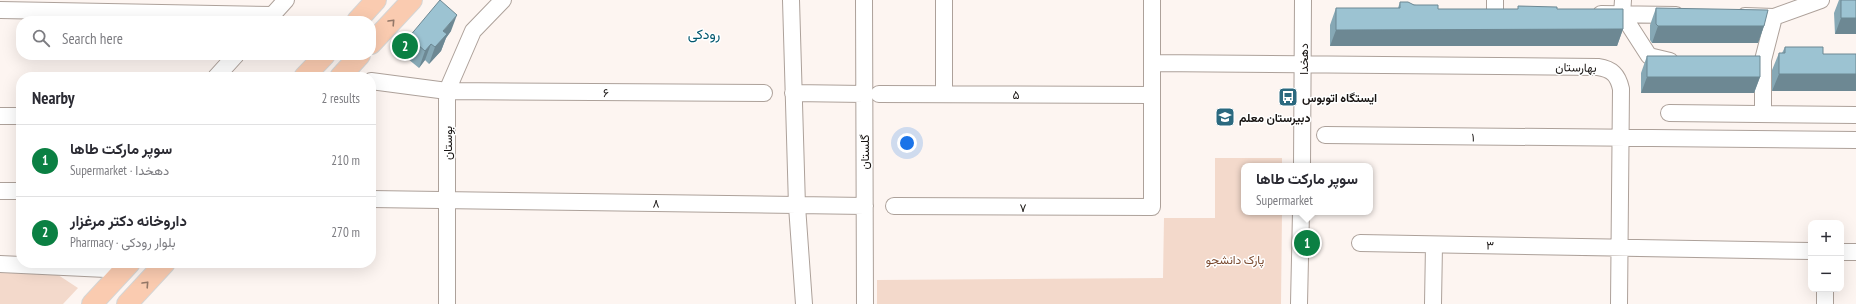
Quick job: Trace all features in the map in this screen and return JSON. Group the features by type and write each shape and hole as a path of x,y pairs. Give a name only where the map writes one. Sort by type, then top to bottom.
{"main road":[{"path":"362,16 376,0"},
{"path":"376,39 412,0"},
{"path":"309,72 320,60"},
{"path":"346,72 356,60"},
{"path":"92,304 125,268"},
{"path":"127,304 160,268"}],"street":[{"path":"272,16 286,0"},
{"name":"بوستان","path":"448,304 448,92 473,31 503,0"},
{"path":"791,0 797,206 804,304"},
{"name":"گلستان","path":"864,0 872,94 865,206 865,304"},
{"path":"944,0 944,94"},
{"path":"1152,0 1152,95"},
{"name":"دهخدا","path":"1302,163 1304,65 1303,0"},
{"path":"1734,16 1774,17 1821,0"},
{"path":"1623,7 1649,56 1665,61 1688,61"},
{"path":"1583,14 1623,7 1694,15"},
{"path":"1479,13 1501,9"},
{"path":"0,10 202,16"},
{"path":"1764,114 1756,60 1774,17"},
{"path":"221,72 231,60"},
{"name":"بهارستان","path":"1152,63 1605,68 1613,72 1620,84 1622,138 1619,304"},
{"path":"376,81 448,92"},
{"name":"۶","path":"448,92 764,93"},
{"name":"۵","path":"793,93 1152,95"},
{"name":"۷","path":"894,206 1152,207 1152,95"},
{"path":"1669,113 1856,115"},
{"path":"0,116 16,116"},
{"name":"۱","path":"1325,135 1856,140"},
{"path":"0,191 16,191"},
{"name":"۸","path":"376,199 865,206"},
{"path":"1299,304 1301,215"},
{"name":"۳","path":"1360,244 1808,251"},
{"path":"1433,304 1434,245"},
{"path":"1844,252 1856,252"},
{"path":"0,264 16,265"},
{"path":"85,268 106,269"},
{"path":"1825,292 1825,304"}],"green space":[{"name":"پارک دانشجو","path":"1215,158 1282,158 1282,163 1241,163 1241,215 1282,215 1281,304 877,304 877,280 1163,278 1164,218 1215,218"},
{"path":"0,271 52,271 78,288 63,304 0,304"}],"building":[{"path":"440,0 457,15 443,31 447,34 435,47 431,44 425,51 409,37"},
{"path":"1841,0 1856,0 1856,18 1841,18"},
{"path":"1400,2 1408,2 1414,5 1438,5 1438,9 1518,9 1518,6 1557,7 1557,9 1623,9 1623,29 1336,30 1336,8 1400,8"},
{"path":"1656,8 1768,10 1764,26 1658,26 1656,24"},
{"path":"1785,47 1823,47 1823,54 1856,54 1856,74 1779,74 1779,53 1785,53"},
{"path":"1647,56 1760,56 1760,77 1647,77"}],"place":[{"name":"داروخانه دکتر مرغزار","path":"405,46"},
{"name":"ایستگاه اتوبوس","path":"1288,97"},
{"name":"دبیرستان معلم","path":"1225,117"},
{"name":"سوپر مارکت طاها","path":"1307,243"}],"district":[{"name":"رودکی","path":"704,34"}]}
